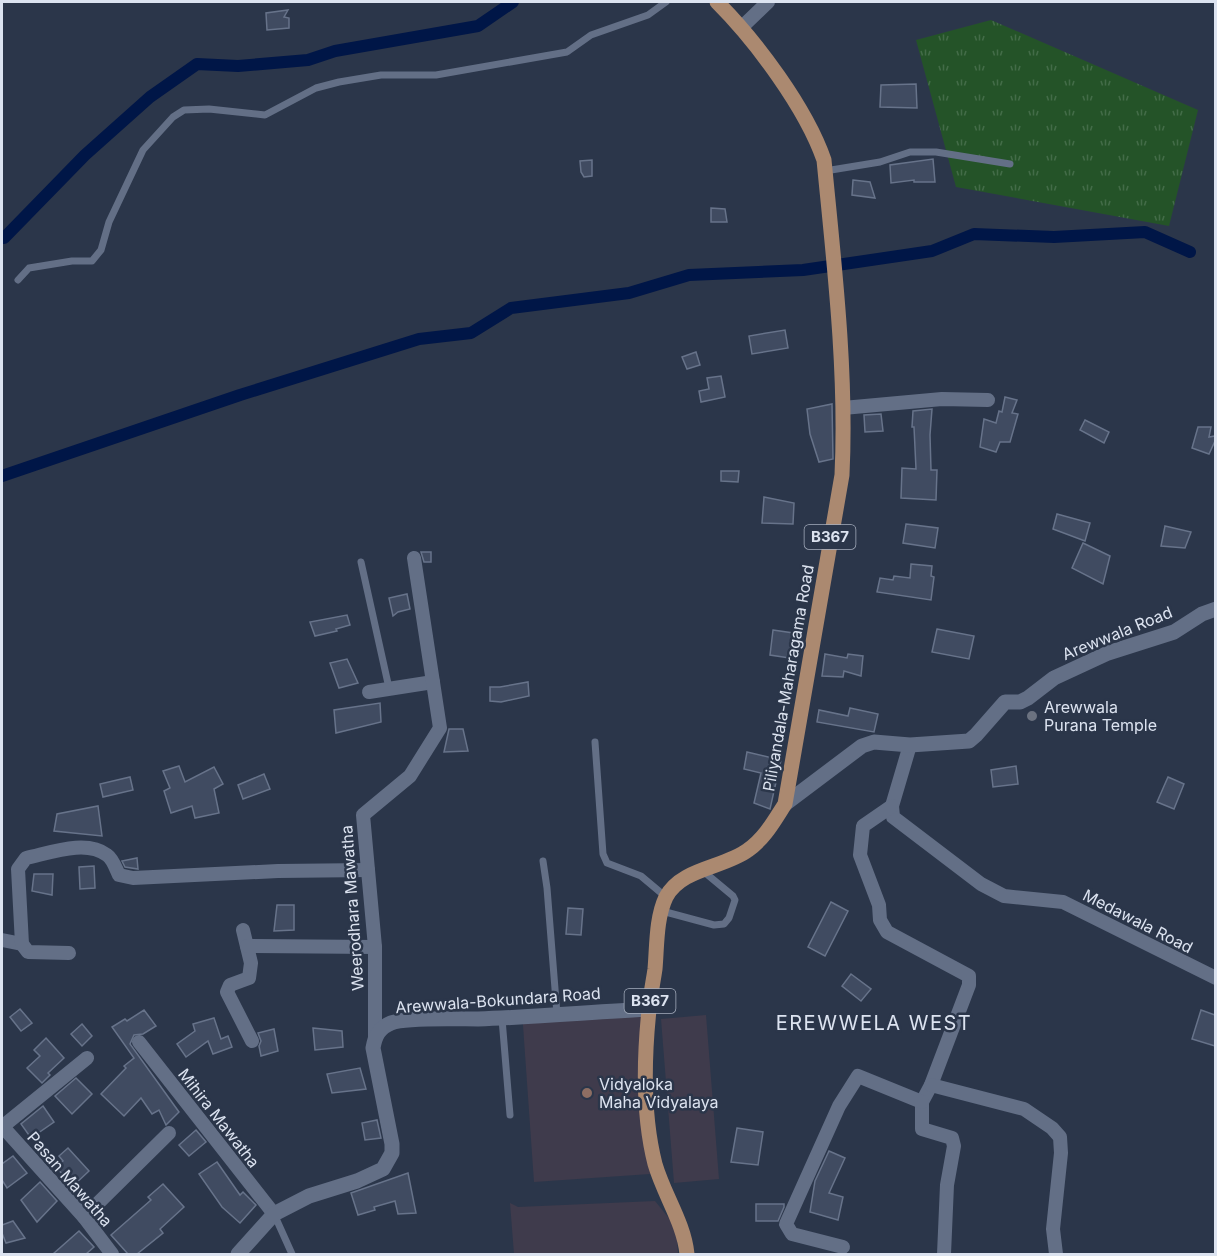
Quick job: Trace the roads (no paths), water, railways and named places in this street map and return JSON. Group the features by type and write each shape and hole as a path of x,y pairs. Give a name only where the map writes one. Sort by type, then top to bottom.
{"main road":[{"name":"Piliyandala-Maharagama Road","path":"664,904 682,880 746,852 769,830 785,804 842,475 843,408 833,265 825,171 818,142 783,84 742,27 717,2"},
{"name":"B367","path":"664,904 649,1009 645,1067 652,1147 660,1180 686,1240 687,1254"}],"street":[{"path":"742,27 768,2"},
{"path":"843,408 942,399 988,400"},
{"name":"Weerodhara Mawatha","path":"375,1037 375,947 363,815 410,776 440,728 414,558"},
{"name":"Arewwala Road","path":"785,804 862,747 874,742 909,744 969,741 1005,702 1020,702 1053,678 1108,653 1174,632 1202,614 1215,609"},
{"path":"369,692 433,682"},
{"path":"909,744 892,806 862,826 860,855 879,905 880,920 887,932 969,976 969,985 931,1085 922,1102 922,1129 952,1138 954,1146 947,1185 944,1254"},
{"name":"Medawala Road","path":"892,806 893,817 981,884 1004,896 1064,902 1215,978"},
{"path":"69,953 28,952 22,944 18,869 26,858 80,848 97,850 109,855 119,875 133,878 278,871 368,870"},
{"path":"243,930 251,963 249,978 230,985 227,992 252,1041"},
{"path":"2,940 22,944"},
{"path":"247,946 375,947"},
{"name":"Arewwala-Bokundara Road","path":"375,1037 380,1030 392,1023 409,1020 502,1018 649,1009"},
{"path":"238,1254 274,1214 309,1196 372,1175 383,1169 389,1161 392,1144 375,1061 373,1048 375,1037"},
{"name":"Mihira Mawatha","path":"139,1042 274,1214"},
{"path":"2,1126 87,1058"},
{"path":"843,1247 792,1234 786,1224 839,1106 858,1076 922,1102"},
{"path":"931,1085 1024,1109 1052,1128 1060,1137 1062,1153 1053,1229 1056,1254"},
{"name":"Pasan Mawatha","path":"2,1126 84,1216 112,1254"},
{"path":"84,1216 169,1133"}],"lane":[{"path":"18,280 29,268 72,261 92,261 101,250 109,222 143,150 173,117 184,110 209,109 265,115 316,88 339,82 381,75 436,75 567,52 591,35 648,15 666,2"},
{"path":"825,171 880,162 910,152 936,152 1010,164"},
{"path":"361,562 389,688"},
{"path":"595,742 603,854 607,863 641,876 664,904 714,925 724,924 729,918 735,900 703,871"},
{"path":"543,861 557,1014"},
{"path":"502,1018 510,1115"},
{"path":"274,1214 292,1254"}],"waterway":[{"path":"2,238 85,155 150,97 197,64 238,66 308,60 335,51 478,26 513,2"},
{"path":"2,476 240,395 419,339 471,333 511,308 629,293 689,275 803,270 932,251 974,234 1054,237 1145,232 1190,252"}],"place":[{"name":"Arewwala Purana Temple","path":"1032,716"},
{"name":"Vidyaloka Maha Vidyalaya","path":"587,1093"}],"district":[{"name":"EREWWELA WEST","path":"874,1023"}]}
